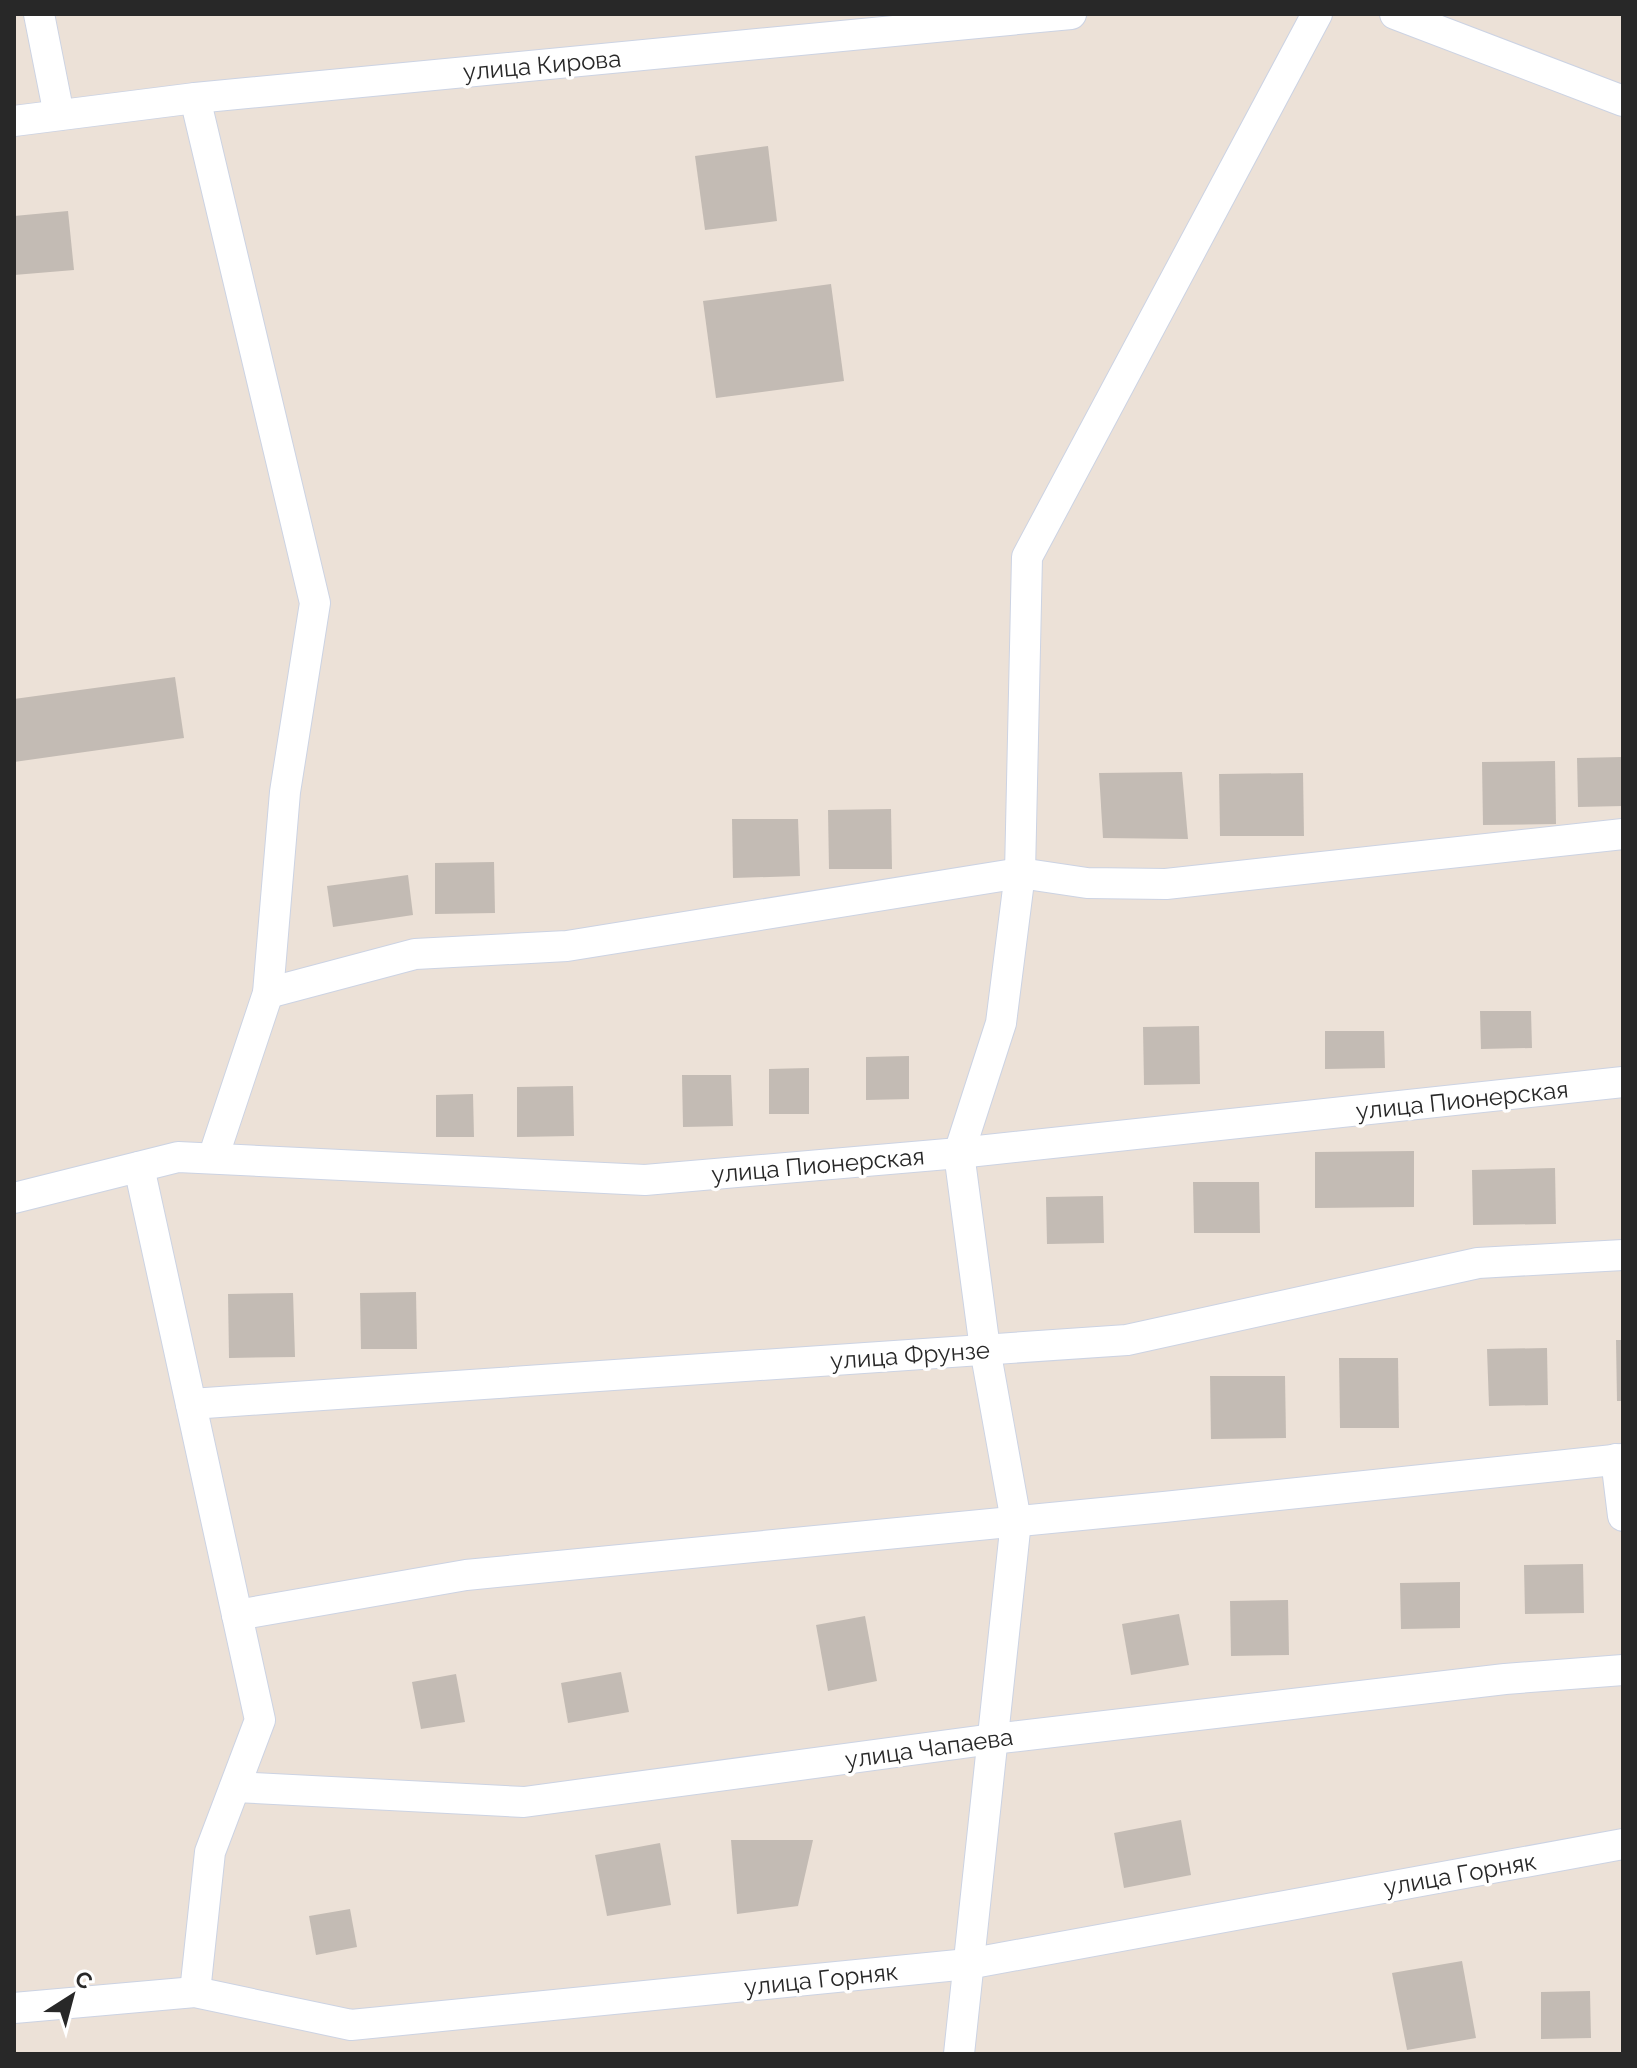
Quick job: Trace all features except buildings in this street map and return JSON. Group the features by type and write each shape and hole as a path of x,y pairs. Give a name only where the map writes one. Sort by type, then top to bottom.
{"street":[{"path":"39,14 59,115"},
{"name":"улица Кирова","path":"14,121 195,98 1071,14"},
{"path":"959,2054 1016,1521 985,1349 959,1153 1001,1023 1020,873 1027,557 1317,14"},
{"path":"1395,14 1623,101"},
{"path":"195,98 315,603 285,792 268,993 213,1158"},
{"path":"268,993 415,954 567,946 1020,873 1087,883 1166,884 1623,834"},
{"name":"улица Пионерская","path":"14,1198 178,1157 645,1180 959,1153 1623,1082"},
{"path":"139,1167 260,1720 210,1852 195,1992"},
{"name":"улица Фрунзе","path":"191,1404 1127,1340 1478,1263 1623,1255"},
{"path":"237,1615 466,1575 1620,1459 1623,1516"},
{"name":"улица Чапаева","path":"235,1787 524,1802 993,1739 1505,1679 1623,1670"},
{"name":"улица Горняк","path":"14,2008 195,1992 351,2025 968,1964 1623,1844"}]}
